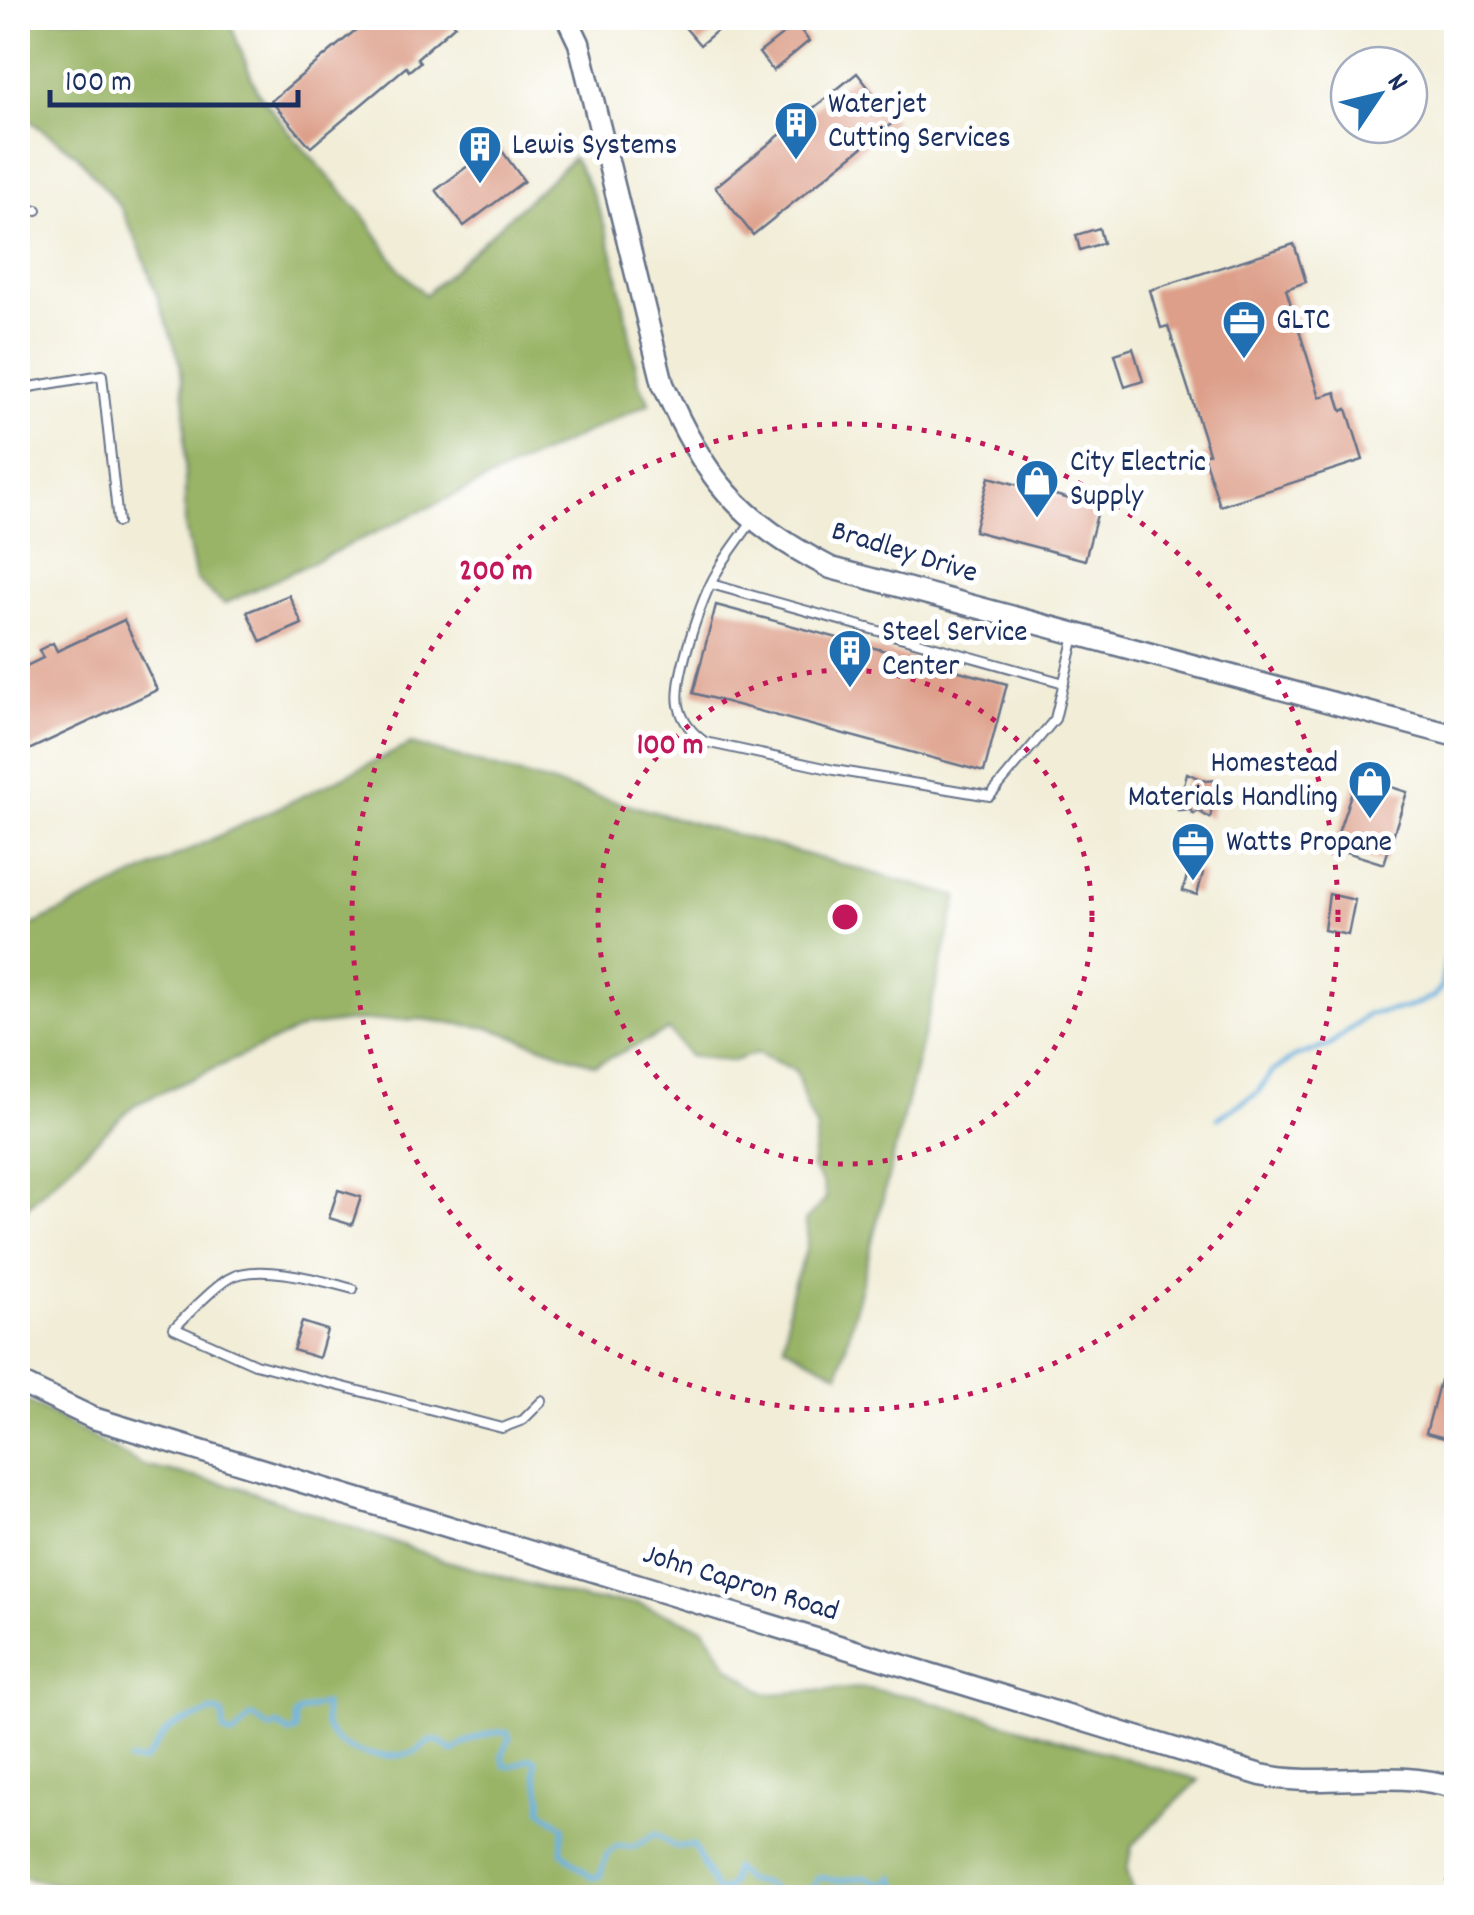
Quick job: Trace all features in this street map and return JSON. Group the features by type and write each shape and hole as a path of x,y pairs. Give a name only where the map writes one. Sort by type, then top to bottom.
{"street":[{"name":"Bradley Drive","path":"567,18 578,43 663,384 682,428 713,478 752,520 831,568 1456,736"},
{"name":"John Capron Road","path":"18,1382 93,1418 1260,1775 1314,1782 1399,1776 1456,1788"}],"lane":[{"path":"18,216 37,210"},
{"path":"18,389 102,376 118,522"},
{"path":"752,520 710,584 691,636 678,693 683,717 705,742 834,770 990,796 1054,719 1075,633"},
{"path":"710,584 1064,683"},
{"path":"353,1289 303,1276 230,1277 174,1328 255,1364 502,1428 523,1420 542,1401"}],"path":[{"path":"1442,1898 1456,1854"}],"green space":[{"path":"18,18 228,18 257,91 365,217 401,271 425,295 573,158 599,209 608,237 639,382 650,403 224,604 196,580 185,526 185,405 180,361 141,251 121,208 77,155 18,112"},
{"path":"411,744 958,897 839,1374 784,1345 792,1287 807,1242 805,1221 826,1199 823,1184 812,1168 817,1130 796,1071 757,1053 733,1061 689,1056 669,1030 595,1065 490,1028 421,1019 305,1027 134,1105 18,1215 18,932"},
{"path":"18,1396 144,1466 239,1487 446,1561 586,1600 637,1603 704,1628 729,1667 767,1694 863,1688 916,1697 1199,1780 1132,1845 1127,1869 1134,1897 192,1898 51,1883 18,1875"}],"building":[{"path":"370,18 449,18 455,25 417,58 420,62 409,71 406,67 311,147 271,101"},
{"path":"677,18 732,18 700,45"},
{"path":"796,24 809,41 773,71 759,53"},
{"name":"Waterjet Cutting Services","path":"857,73 895,121 753,235 715,187"},
{"name":"Lewis Systems","path":"497,144 524,181 464,226 436,190"},
{"path":"1099,228 1103,243 1080,250 1076,235"},
{"name":"GLTC","path":"1294,244 1306,282 1286,289 1320,397 1336,392 1342,411 1347,409 1363,460 1220,506 1203,455 1209,453 1168,326 1161,328 1150,290"},
{"path":"1133,348 1143,381 1125,387 1115,354"},
{"name":"City Electric Supply","path":"989,477 1099,507 1085,560 974,531"},
{"path":"289,595 302,624 261,642 247,612"},
{"name":"Steel Service Center","path":"716,605 1007,684 984,772 693,693"},
{"path":"124,620 157,690 18,755 18,670 43,658 39,650 53,643 57,651"},
{"path":"1187,773 1206,781 1218,780 1210,818 1198,811 1194,814 1178,810"},
{"name":"Homestead Materials Handling","path":"1357,776 1407,792 1384,864 1333,848"},
{"name":"Watts Propane","path":"1189,868 1203,873 1197,895 1183,891"},
{"path":"1329,894 1355,900 1348,935 1324,930"},
{"path":"338,1190 361,1197 352,1225 329,1218"},
{"path":"302,1322 327,1330 319,1358 293,1350"},
{"path":"1440,1380 1456,1384 1456,1441 1426,1433"}],"waterway":[{"path":"1218,1118 1257,1093 1272,1072 1294,1057 1330,1045 1368,1014 1406,1008 1434,997 1441,987 1456,928"},
{"path":"129,1761 143,1762 171,1728 212,1711 223,1714 224,1732 233,1736 252,1716 271,1729 277,1725 290,1733 296,1731 295,1716 300,1711 324,1704 326,1727 337,1741 357,1751 391,1756 412,1753 436,1741 453,1752 479,1737 508,1733 510,1739 502,1755 505,1766 530,1758 536,1760 541,1810 564,1827 561,1851 592,1878 600,1876 607,1854 618,1846 635,1847 656,1833 674,1847 693,1845 715,1889 724,1891 731,1883 734,1868 746,1880 766,1884 783,1898"},
{"path":"795,1898 814,1886 818,1877 838,1881 866,1877 883,1884 893,1877 905,1898"}],"place":[{"name":"Waterjet Cutting Services","path":"796,161"},
{"name":"Lewis Systems","path":"480,185"},
{"name":"GLTC","path":"1244,360"},
{"name":"City Electric Supply","path":"1037,519"},
{"name":"Steel Service Center","path":"850,689"},
{"name":"Homestead Materials Handling","path":"1370,820"},
{"name":"Watts Propane","path":"1193,882"}]}
